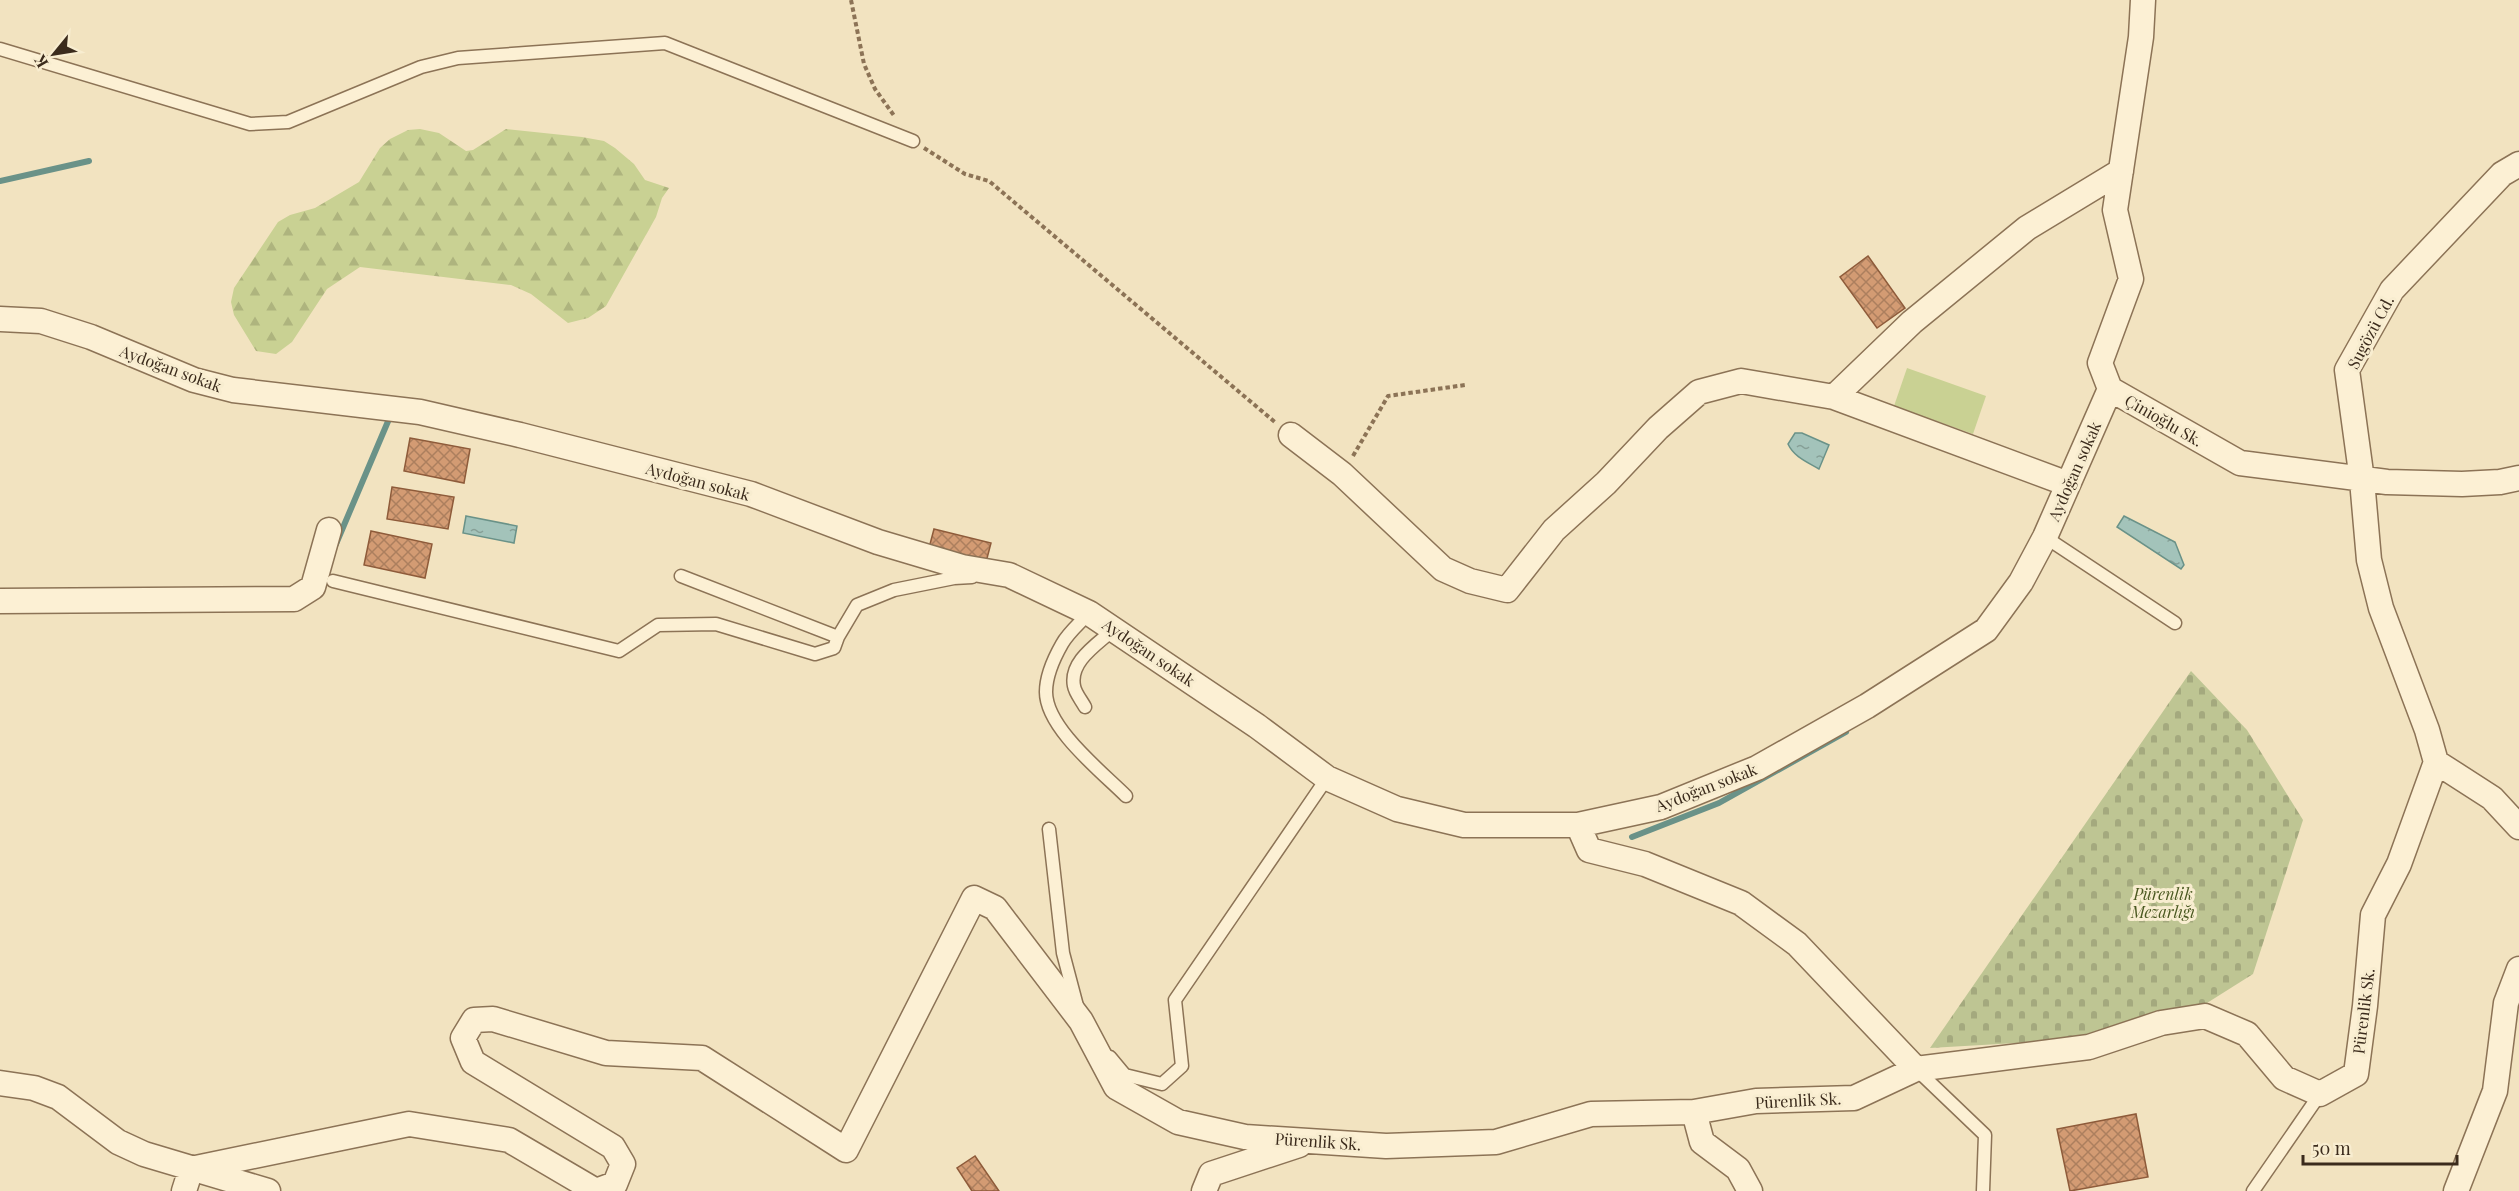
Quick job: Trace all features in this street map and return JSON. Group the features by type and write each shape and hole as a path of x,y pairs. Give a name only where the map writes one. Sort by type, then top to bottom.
{"street":[{"name":"Çinioğlu Sk.","path":"2143,0 2141,38 2115,210 2131,279 2100,363 2110,389 2240,463 2362,480 2462,484 2500,482 2519,478"},
{"name":"Sugözü Cd.","path":"2362,480 2347,370 2392,290 2502,174 2519,164"},
{"path":"1834,397 1912,322 2027,228 2121,171"},
{"name":"Aydoğan sokak","path":"0,319 41,321 51,324 92,337 194,380 233,390 420,412 520,435 751,494 878,542 962,567 1009,575 1089,613 1257,726 1327,778 1397,809 1464,825 1578,825 1661,807 1757,768 1867,706 1986,630 2021,582 2045,537 2110,389"},
{"path":"1291,435 1342,474 1443,569 1470,581 1508,590 1554,530 1606,483 1658,428 1699,392 1741,381 1834,397 2068,484"},
{"path":"2362,480 2369,560 2381,608 2427,730 2436,762 2492,798 2519,827"},
{"path":"0,601 294,599 313,586 329,530"},
{"name":"Pürenlik Sk.","path":"188,1180 409,1124 509,1140 596,1191 615,1184 623,1164 613,1147 472,1062 463,1038 474,1020 494,1019 606,1053 702,1058 846,1150 974,898 995,908 1081,1021 1116,1087 1178,1122 1245,1137 1386,1146 1496,1142 1591,1114 1694,1112 1756,1101 1854,1098 1916,1069 2089,1047 2161,1023 2205,1016 2247,1034 2284,1077 2320,1094 2356,1074 2373,915 2399,864 2436,762"},
{"path":"1578,825 1589,850 1645,864 1741,903 1797,944 1916,1069"},
{"path":"2456,1191 2495,1091 2506,1002 2519,969"},
{"path":"0,1083 34,1088 58,1097 118,1142 144,1154 188,1180 268,1191"},
{"path":"1694,1112 1702,1142 1738,1170 1750,1191"},
{"path":"1204,1191 1211,1174 1310,1141"}],"lane":[{"path":"0,49 250,124 288,122 421,67 458,58 665,43 913,141"},
{"path":"2045,537 2175,622"},
{"path":"333,581 619,651 658,625 716,624 815,654 834,648 857,604 894,590 954,578 1009,575"},
{"path":"681,576 838,637"},
{"path":"1089,613 1063,642 1051,667 1046,693 1050,712 1067,737 1126,796"},
{"path":"1085,707 1074,687 1074,670 1087,653 1114,629"},
{"path":"1049,829 1063,953 1081,1021 1125,1075 1162,1084 1182,1066 1175,1000 1327,778"},
{"path":"1916,1069 1985,1135 1983,1191"},
{"path":"2253,1191 2320,1094"}],"path":[{"path":"851,0 864,64 875,89 913,141 964,174 989,181 1291,435"},
{"path":"1342,474 1388,396 1465,385"}],"green space":[{"path":"420,129 439,133 466,151 473,150 506,129 604,141 634,164 645,180 669,188 662,198 656,217 606,306 588,318 568,323 531,294 511,285 360,267 327,289 292,342 276,354 256,351 234,315 231,302 234,288 278,222 290,215 315,208 359,182 380,148 390,139 408,130"},
{"path":"1907,368 1986,396 1973,434 1894,406"},
{"name":"Pürenlik Mezarlığı","path":"2191,671 2247,730 2303,820 2253,974 2207,1003 2087,1039 1930,1048"}],"water":[{"path":"1795,433 1802,433 1829,445 1819,469 1801,459 1791,449 1788,444"},
{"path":"466,516 517,526 514,543 463,533"},
{"path":"2124,516 2175,542 2184,565 2181,569 2117,527"}],"building":[{"path":"1868,256 1905,308 1877,328 1840,277"},
{"path":"410,438 470,449 464,483 404,471"},
{"path":"392,487 454,497 448,529 387,519"},
{"path":"934,529 991,543 986,562 929,548"},
{"path":"371,531 432,544 425,578 364,565"},
{"path":"2136,1114 2148,1177 2070,1191 2057,1129"},
{"path":"975,1156 999,1191 972,1191 957,1168"}],"waterway":[{"path":"0,181 89,161"},
{"path":"336,544 389,419"},
{"path":"1632,837 1719,803 1846,732"}]}
